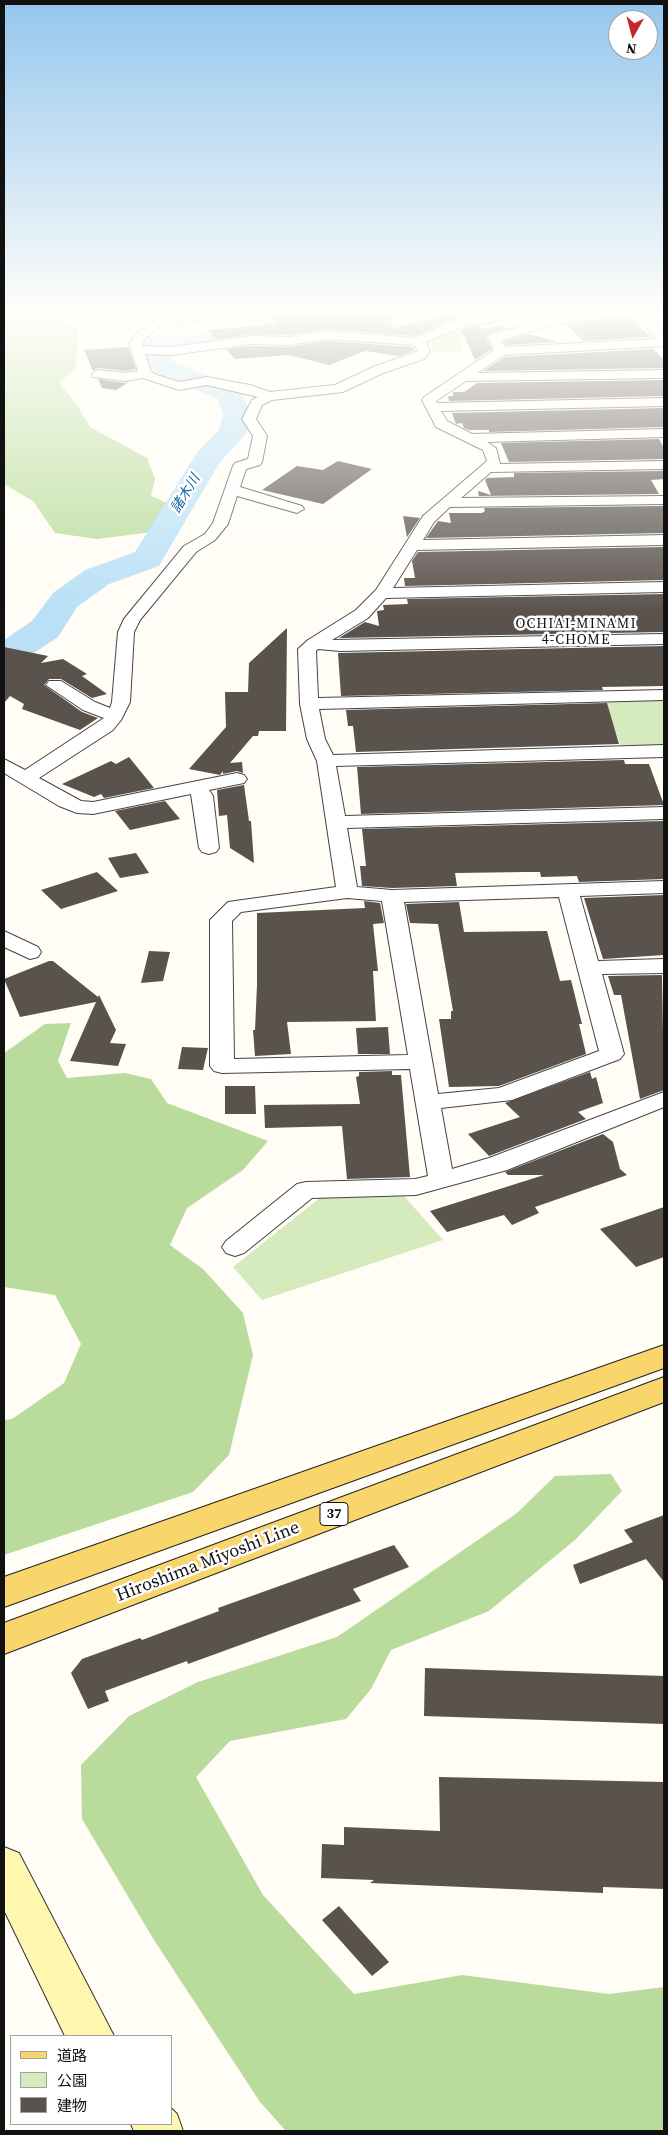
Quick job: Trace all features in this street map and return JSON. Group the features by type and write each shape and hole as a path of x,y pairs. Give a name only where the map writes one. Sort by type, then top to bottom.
{"main road":[{"name":"37","path":"4,1592 664,1356"},
{"name":"Hiroshima Miyoshi Line","path":"4,1640 664,1389"}],"street":[{"path":"25,778 107,726 115,716 122,702 126,632 132,619 190,549 210,537 220,524 240,466 255,462 260,436 249,419 251,414"},
{"path":"347,892 326,760 316,739 309,704 307,649 362,614 382,593 410,545 428,519 494,462 489,448 441,424 437,414"},
{"path":"472,438 664,433"},
{"path":"488,468 664,465"},
{"path":"232,491 243,492 297,509"},
{"path":"447,503 664,500"},
{"path":"410,545 664,540"},
{"path":"382,593 664,587"},
{"path":"314,644 350,646 664,639"},
{"path":"55,685 89,706 115,716"},
{"path":"309,704 664,696"},
{"path":"326,760 664,751"},
{"path":"4,765 66,802 77,807 93,808 237,779"},
{"path":"196,787 203,796 209,848"},
{"path":"336,822 664,813"},
{"path":"421,1062 222,1066 221,920 235,906 347,892 392,896 664,887"},
{"path":"427,1102 503,1095 612,1054 568,890"},
{"path":"392,896 441,1180"},
{"path":"4,938 30,952"},
{"path":"588,968 664,966"},
{"path":"235,1247 306,1190 416,1187 498,1164 664,1099"},
{"path":"4,1866 83,2025 90,2035"}],"green space":[{"path":"4,414 82,414 90,427 147,458 155,479 151,496 188,512 184,524 152,532 97,539 55,533 33,501 4,484"},
{"path":"664,699 664,745 621,746 604,701"},
{"path":"71,1023 58,1061 67,1078 125,1073 151,1079 167,1103 268,1141 243,1170 187,1208 170,1245 203,1269 243,1313 253,1355 229,1455 193,1492 4,1555 4,1420 12,1419 64,1383 81,1344 55,1295 4,1287 4,1053 45,1024"},
{"path":"404,1196 443,1240 262,1300 233,1267 321,1197"},
{"path":"611,1474 622,1491 576,1539 489,1611 391,1650 371,1689 346,1719 230,1741 196,1777 263,1895 354,1994 462,1975 609,1994 664,1987 664,2131 286,2131 260,2102 154,1940 82,1819 81,1765 129,1716 198,1682 337,1637 517,1513 555,1476"}],"building":[{"path":"452,414 664,414 664,427 489,432 489,430 469,430 464,428 462,423 456,424"},
{"path":"659,439 664,448 664,459 509,462 501,443"},
{"path":"338,461 372,469 323,504 262,490 297,466 323,470"},
{"path":"664,471 664,479 651,480 659,494 479,496 478,491 491,495 485,480 487,478 514,477 514,473"},
{"path":"664,506 664,533 426,538 438,521 451,523 449,513 482,513 485,511 484,508"},
{"path":"403,516 420,518 407,537"},
{"path":"664,547 664,580 405,586 404,578 415,578 412,561 418,552"},
{"path":"664,594 664,632 339,638 365,622 379,626 377,611 384,610 383,605 408,604 407,599"},
{"path":"287,628 286,731 259,731 258,736 253,736 230,763 242,762 243,773 237,771 223,774 223,771 220,775 189,769 226,727 225,692 248,692 249,663"},
{"path":"664,646 664,686 602,687 603,690 341,696 338,653"},
{"path":"4,647 48,656 41,663 63,659 87,674 82,676 107,694 92,698 61,679 49,679 44,685 82,712 98,718 80,730 22,709 24,704 10,696 4,703"},
{"path":"607,703 619,744 356,752 353,726 348,726 346,710"},
{"path":"129,757 154,788 104,798 101,794 94,797 62,784 111,761 116,764"},
{"path":"624,760 625,764 649,764 664,805 361,814 357,767"},
{"path":"244,785 249,821 251,821 254,863 230,848 227,815 219,816 217,790"},
{"path":"165,801 180,819 130,830 115,811"},
{"path":"664,821 664,879 579,882 577,876 541,877 540,872 455,873 457,886 392,888 362,886 360,866 366,866 362,829"},
{"path":"136,853 149,873 120,878 108,858"},
{"path":"97,872 118,891 61,909 41,890"},
{"path":"664,895 664,955 603,959 584,898"},
{"path":"364,901 380,903 384,923 373,924 378,971 373,971 376,1021 287,1022 291,1054 255,1056 253,1030 255,1030 257,985 257,913 365,908"},
{"path":"459,902 464,932 547,931 560,981 571,980 582,1024 579,1024 586,1054 499,1086 449,1087 439,1019 451,1019 451,1011 453,1011 438,924 410,923 406,904"},
{"path":"149,951 170,952 163,981 141,983"},
{"path":"53,961 98,997 99,995 116,1030 110,1043 126,1044 118,1066 70,1061 96,1002 20,1017 4,979"},
{"path":"662,975 664,1090 640,1099 621,995 614,995 608,976"},
{"path":"388,1027 390,1054 358,1054 356,1028"},
{"path":"182,1047 208,1048 203,1070 178,1069"},
{"path":"392,1071 392,1075 401,1075 410,1177 347,1179 342,1126 265,1128 264,1105 360,1104 356,1077 359,1076 359,1072"},
{"path":"590,1072 592,1079 596,1077 603,1103 578,1112 586,1119 489,1156 468,1134 520,1117 505,1103"},
{"path":"225,1086 255,1086 256,1114 225,1114"},
{"path":"603,1134 613,1142 620,1169 627,1175 535,1207 539,1213 512,1225 504,1215 447,1232 430,1211 544,1175 508,1175 505,1172"},
{"path":"664,1207 664,1257 636,1267 600,1229"},
{"path":"664,1515 664,1582 646,1559 580,1584 573,1565 633,1542 624,1530"},
{"path":"394,1545 409,1567 353,1589 361,1601 188,1664 187,1661 105,1691 109,1701 88,1709 71,1673 82,1659 140,1638 142,1640 219,1611 218,1608"},
{"path":"425,1668 664,1676 664,1724 424,1716"},
{"path":"439,1777 664,1782 664,1889 603,1887 603,1893 370,1883 374,1880 321,1878 322,1844 344,1845 344,1827 440,1831"},
{"path":"339,1906 389,1962 372,1976 322,1920"}],"waterway":[{"name":"諸木川","path":"4,656 45,629 65,600 97,577 147,559 208,457 232,434 237,416 235,414"}],"district":[{"name":"OCHIAI-MINAMI 4-CHOME","path":"576,632"}]}
